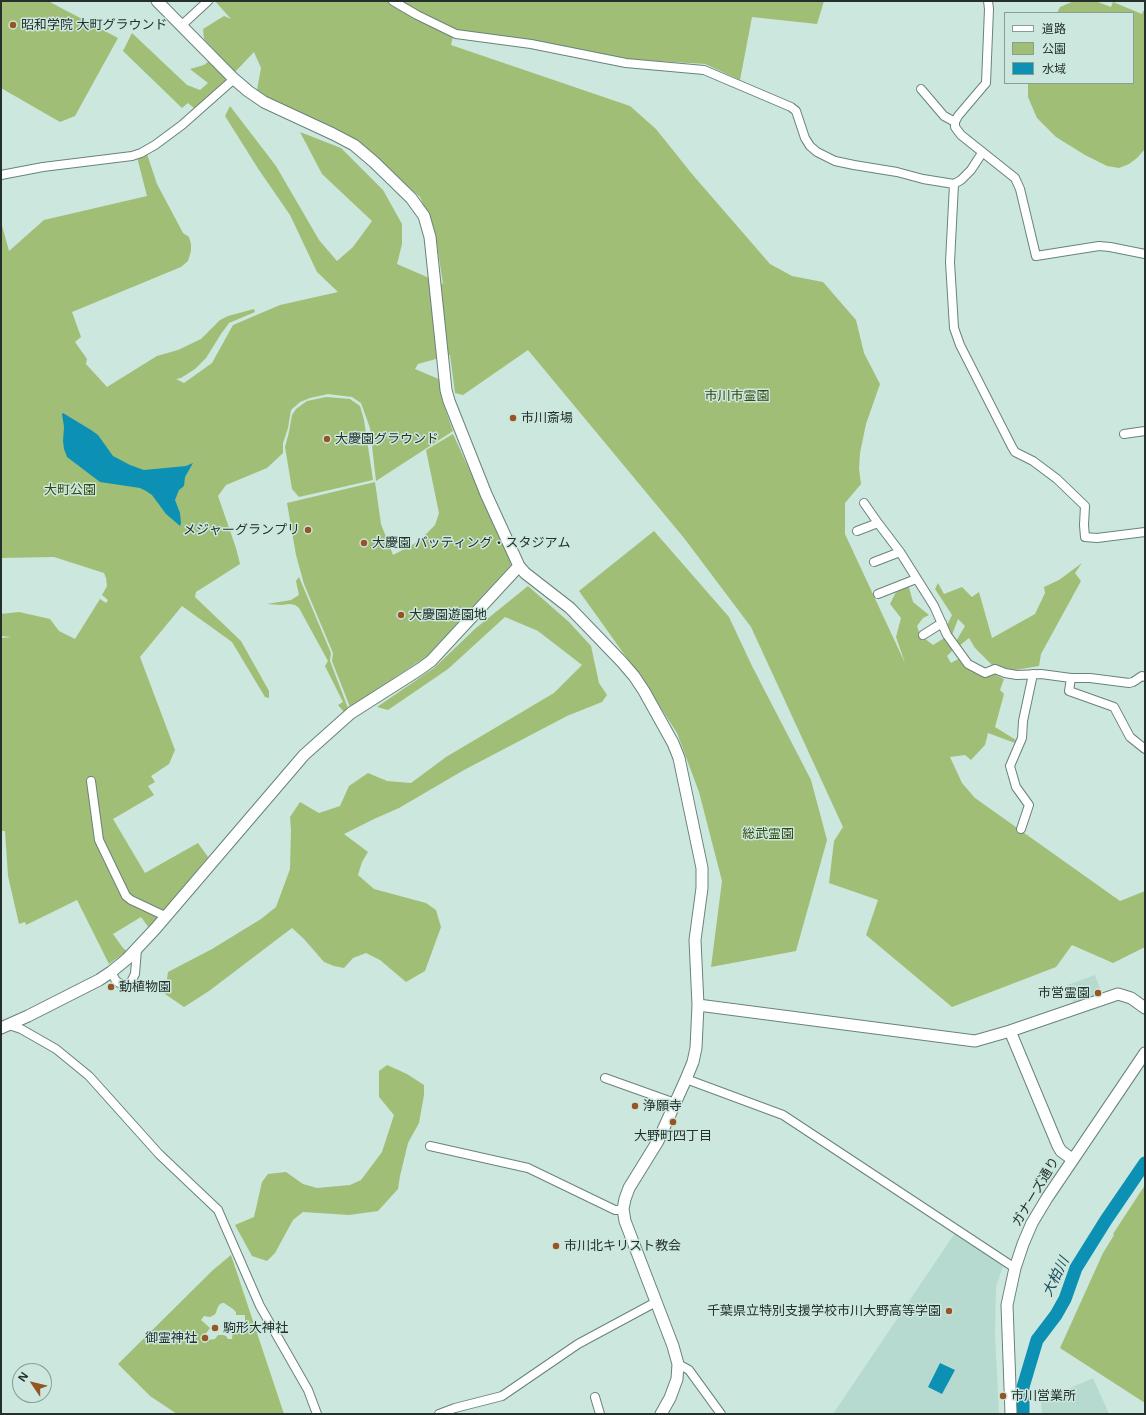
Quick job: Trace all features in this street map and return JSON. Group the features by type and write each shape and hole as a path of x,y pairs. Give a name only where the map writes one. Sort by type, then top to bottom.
{"street":[{"path":"158,1 234,79 264,102 354,145 411,198 424,216 430,237 448,401 486,494 520,566 534,581 570,608 622,662 644,691 673,743 679,758 702,868 702,888 695,940 698,1005 696,1048 693,1062 658,1141 628,1188 624,1199 623,1210 625,1221 678,1364 677,1379 670,1398 661,1414"},
{"path":"182,25 208,1"},
{"path":"393,1 417,16 456,34 531,44 626,63 704,70 791,107 796,111 805,138 810,146 817,152 835,160 854,165 954,184 962,180 971,170 982,153"},
{"path":"988,1 986,83 958,116 955,122 955,127 961,135 982,153 1015,178 1020,189 1036,256 1099,246 1145,254"},
{"path":"1,175 43,167 132,156 141,153 155,146 182,125 234,79"},
{"path":"921,89 944,116 955,122"},
{"path":"954,184 950,262 954,328 960,346 1012,447 1016,452 1033,461 1057,479 1085,506 1085,538 1145,532"},
{"path":"1124,434 1145,431"},
{"path":"864,503 900,552 934,606 947,635 968,664 982,673 995,669 1005,673 1017,675 1033,674 1071,678 1090,678 1129,683 1142,676 1145,677"},
{"path":"857,531 878,523"},
{"path":"874,562 900,552"},
{"path":"5,1026 82,989 111,972 128,959 304,755 357,709 431,661 520,566"},
{"path":"878,594 916,579"},
{"path":"923,635 942,622"},
{"path":"1021,829 1029,805 1016,787 1010,766 1022,738 1023,721 1033,674"},
{"path":"1071,678 1069,691 1114,708 1130,737 1145,749"},
{"path":"91,781 99,840 126,896 131,900 166,916"},
{"path":"111,972 116,981 124,986 131,982 135,974 137,949"},
{"path":"698,1005 966,1040 980,1040 1010,1031 1118,994 1131,998 1145,1008"},
{"path":"5,1026 21,1029 56,1049 88,1076 159,1154 218,1210 260,1306 308,1390 317,1414"},
{"path":"1010,1031 1058,1146 1072,1159"},
{"name":"ガナーズ通り","path":"1011,1414 1007,1305 1014,1268 1032,1223 1072,1159 1145,1053"},
{"path":"605,1078 675,1103"},
{"path":"686,1079 783,1115 1014,1268"},
{"path":"430,1146 528,1168 615,1210 623,1210"},
{"path":"440,1414 455,1408 502,1396 578,1344 656,1302"},
{"path":"678,1364 689,1370 721,1414"},
{"path":"595,1397 600,1414"}],"shaded area":[{"path":"1095,975 1102,994 1074,1004 1067,985"},
{"name":"千葉県立特別支援学校市川大野高等学園","path":"955,1233 1003,1266 996,1287 995,1335 999,1414 833,1414"},
{"path":"1093,1378 1109,1414 1042,1414 1041,1401"}],"green space":[{"path":"1,1 48,1 118,38 75,116 60,122 1,88"},
{"name":"市川市霊園","path":"215,1 389,1 404,11 453,36 451,45 630,106 656,129 692,174 770,264 792,276 823,282 856,320 864,353 880,384 866,424 860,453 859,469 861,484 845,503 845,534 905,663 896,637 901,618 890,604 898,588 908,584 913,602 929,615 923,618 917,626 920,635 933,645 946,637 954,649 947,656 951,663 960,658 964,665 986,678 990,672 1004,679 1000,690 1004,694 995,727 1016,740 1015,743 988,733 985,745 971,760 965,755 950,757 962,783 975,798 1120,901 1145,891 1145,947 1113,963 1072,945 1056,967 952,1007 866,935 878,900 829,883 834,841 843,827 751,627 684,538 528,350 463,395 455,393 450,355 418,364 415,369 441,380 443,403 453,431 376,481 370,428 361,403 352,397 328,394 300,402 291,410 288,428 283,443 283,453 267,468 226,485 218,496 240,564 196,592 195,597 241,641 269,691 269,698 265,697 232,642 182,606 140,657 175,750 169,764 151,776 155,782 148,786 154,795 113,819 145,873 198,843 208,857 149,928 141,917 113,934 127,951 109,964 77,900 26,925 25,922 19,924 8,876 5,831 1,831 1,638 11,637 1,636 1,614 19,612 50,619 59,631 75,639 100,599 106,603 108,600 102,595 107,586 104,573 54,557 1,558 1,222 9,251 44,220 147,196 137,157 147,154 157,184 183,233 189,237 191,251 188,261 181,267 72,312 81,337 75,342 87,359 86,364 107,387 157,356 178,350 201,339 220,320 228,316 254,309 255,312 229,323 206,358 195,369 181,378 176,379 184,383 212,363 233,325 280,305 338,292 317,272 290,215 259,170 225,116 230,106 276,166 319,240 337,261 353,247 372,221 322,174 300,132 341,148 383,190 402,224 402,244 397,264 443,284 435,232 420,197 359,143 276,103 257,90 261,68 254,52 235,72 204,39 203,29 224,16 231,19"},
{"path":"399,1 824,1 817,24 752,17 740,80 705,64 625,59 457,32 426,17"},
{"path":"1074,1 1095,1 1111,7 1113,2 1142,14 1143,11 1145,11 1145,149 1129,164 1119,168 1107,166 1085,155 1056,137 1037,118 1028,97 1028,84 1134,84 1134,12 1058,12 1060,7"},
{"path":"132,33 187,85 200,90 208,83 190,69 204,65 210,60 226,76 225,81 195,109 188,103 182,108 123,51"},
{"name":"大慶園グラウンド","path":"326,397 350,399 360,406 364,420 373,480 299,497 292,489 285,447 292,415 296,409 307,401"},
{"path":"453,434 510,558 511,565 427,656 350,707 332,661 333,653 304,584 296,555 287,503 375,482 381,524 393,555 414,544 435,525 439,513 426,450"},
{"name":"総武霊園","path":"654,531 729,617 752,666 811,780 827,840 796,951 711,967 722,881 699,792 677,733 644,682 579,591"},
{"path":"1082,563 1075,573 1081,581 1041,654 1039,666 1015,670 993,666 975,648 969,638 958,647 955,643 965,626 958,619 952,635 946,627 952,615 935,589 938,583 944,594 962,587 972,597 979,592 992,638 1035,614 1045,593 1044,587 1059,580"},
{"path":"299,577 331,653 330,661 348,708 344,712 338,705 343,702 325,666 328,661 299,608 290,604 267,604 291,600 299,595 296,581"},
{"path":"528,586 569,622 591,646 599,683 607,695 602,702 567,716 464,770 399,808 344,834 368,852 362,862 358,875 374,889 426,903 436,910 441,927 425,971 406,982 380,960 366,953 353,958 344,968 334,966 324,962 292,928 209,991 184,1007 165,994 168,972 212,949 261,919 276,907 290,869 290,817 300,802 319,813 340,806 349,786 368,773 387,781 411,783 446,757 554,693 582,665 538,631 505,617 448,669 388,710 377,707 434,668 476,628"},
{"path":"387,1065 407,1074 424,1085 424,1095 419,1123 408,1143 398,1189 378,1211 349,1215 303,1212 293,1220 275,1253 267,1261 252,1256 235,1225 254,1217 262,1182 268,1174 286,1172 303,1184 317,1188 350,1185 361,1180 382,1152 394,1115 379,1097 379,1071"},
{"path":"1145,1185 1145,1403 1060,1348 1103,1253 1114,1235 1113,1234"},
{"path":"231,1255 284,1414 177,1414 150,1396 118,1364 213,1270","holes":["224,1303 233,1309 236,1312 236,1315 245,1315 245,1321 237,1324 233,1329 232,1339 228,1339 223,1335 218,1335 215,1339 208,1340 204,1343 201,1340 210,1328 201,1320 204,1316 210,1317 214,1315 219,1305"]}],"water":[{"path":"63,413 98,435 113,456 130,465 144,470 186,466 193,463 185,477 184,486 179,490 175,500 180,513 180,526 166,514 152,495 146,491 140,488 100,482 67,457 63,441"},
{"path":"940,1363 955,1370 942,1394 928,1387"}],"waterway":[{"name":"大柏川","path":"1023,1414 1023,1387 1037,1340 1056,1315 1065,1299 1076,1268 1106,1220 1145,1163"}],"place":[{"name":"昭和学院 大町グラウンド","path":"13,25"},
{"name":"市川斎場","path":"513,418"},
{"name":"大慶園グラウンド","path":"327,439"},
{"name":"メジャーグランプリ","path":"308,530"},
{"name":"大慶園 バッティング・スタジアム","path":"364,543"},
{"name":"大慶園遊園地","path":"401,615"},
{"name":"動植物園","path":"111,987"},
{"name":"市営霊園","path":"1098,993"},
{"name":"浄願寺","path":"635,1106"},
{"name":"大野町四丁目","path":"673,1122"},
{"name":"市川北キリスト教会","path":"556,1246"},
{"name":"千葉県立特別支援学校市川大野高等学園","path":"949,1311"},
{"name":"駒形大神社","path":"215,1328"},
{"name":"御霊神社","path":"205,1338"},
{"name":"市川営業所","path":"1003,1396"}],"park label":[{"name":"大町公園","path":"70,490"}]}
